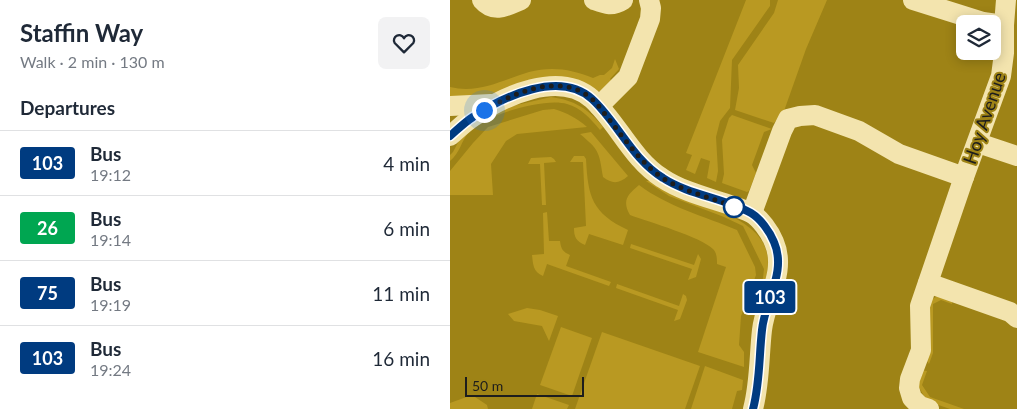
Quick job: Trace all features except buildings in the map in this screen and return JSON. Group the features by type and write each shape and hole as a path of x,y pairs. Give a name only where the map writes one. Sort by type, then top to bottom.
{"street":[{"path":"482,0 495,9 521,0"},
{"path":"594,0 607,5 613,5 623,0"},
{"path":"598,106 628,77 650,19 651,8 649,0"},
{"path":"913,0 983,22 1004,25"},
{"name":"Hoy Avenue","path":"929,409 920,406 912,398 910,388 910,379 920,350 920,306 1001,76 1006,0"},
{"path":"450,136 472,117 530,89 545,86 567,87 591,98 635,152 662,178 678,187 752,213 771,235 778,255 777,277 764,314 759,377 753,409"},
{"path":"450,106 496,104"},
{"path":"752,213 782,131 788,119 800,116 815,115 859,131 899,154 964,177"},
{"path":"978,143 1017,156"},
{"path":"928,283 1010,312 1017,318"}],"shaded area":[{"path":"746,0 770,0 770,6 732,60 730,108 720,121 716,137 718,171 716,182 707,178 710,161 701,158 695,174 686,170 692,155 686,153"},
{"path":"778,0 827,0 806,49 784,111 774,123 735,110 739,88 738,65 774,13"},
{"path":"615,59 619,69 610,79 614,82 601,91 450,97 450,87 471,89 537,70 561,69 593,78 604,75 612,68"},
{"path":"551,97 567,100 580,106 603,127 600,130 585,114 567,104 557,102 530,105 488,119 477,126 469,132 450,161 450,155 462,135 504,108"},
{"path":"554,109 572,116 587,127 517,134 506,141 491,164 493,195 450,195 450,171 488,127 543,110"},
{"path":"732,115 772,129 764,132 752,165 756,173 747,192 722,183 724,174 722,140 729,118"},
{"path":"591,132 628,176 625,179 616,182 609,181 603,177 595,148 580,134"},
{"path":"574,156 584,156 586,159 588,184 599,210 616,224 628,230 623,245 589,234 585,245 576,238 574,228 586,226 583,162 570,162"},
{"path":"551,157 556,162 544,163 546,205 542,205 540,164 528,164 531,158"},
{"path":"646,181 653,181 710,206 753,230 761,240 766,251 768,264 766,280 760,300 755,302 764,269 743,226 669,196"},
{"path":"639,185 674,205 737,230 755,267 756,275 741,316 739,345 744,352 744,367 698,352 726,267 717,264 715,252 707,244 630,215 626,206 627,198"},
{"path":"547,212 549,241 560,241 563,250 570,255 566,266 611,282 609,286 547,264 543,276 537,272 532,255 544,254 543,213"},
{"path":"631,244 694,265 698,254 701,259 696,277 688,280 692,269 630,248"},
{"path":"617,284 679,306 683,294 687,300 680,319 674,321 678,310 616,288"},
{"path":"941,294 952,299 952,304 941,300 933,304 933,353 929,364 925,358 929,301"},
{"path":"527,308 558,316 549,341 542,326 514,321 508,314"},
{"path":"561,327 592,338 572,396 540,385"},
{"path":"602,332 700,366 685,409 575,409"},
{"path":"705,366 743,380 742,390 737,391 732,409 691,409"},
{"path":"921,370 927,371 922,385 930,397 964,409 950,409 927,401 917,384"},
{"path":"537,394 569,405 567,409 532,409"},
{"path":"472,395 487,405 488,409 450,409 450,403"}],"bus line":[{"name":"103","path":"450,136 472,117 530,89 545,86 567,87 591,98 650,169 662,178 678,187 752,213 771,235 778,255 777,277 764,314 759,377 753,409"}],"route":[{"path":"484,110 530,89 545,86 567,87 579,91 591,98 650,169 662,178 678,187 734,207"}]}
